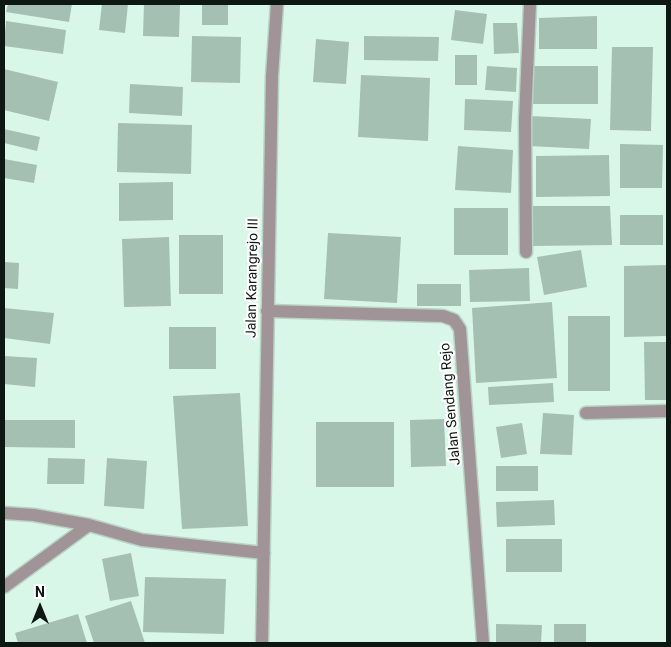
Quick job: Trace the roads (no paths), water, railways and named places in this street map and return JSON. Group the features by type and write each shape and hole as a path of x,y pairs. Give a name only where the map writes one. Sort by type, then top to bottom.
{"street":[{"name":"Jalan Karangrejo III","path":"262,643 272,76 277,4"},
{"path":"526,252 525,119 530,4"},
{"name":"Jalan Sendang Rejo","path":"267,311 442,316 454,320 457,324 460,329 462,349 484,643"},
{"path":"586,413 667,411"},
{"path":"4,513 34,515 89,525 142,540 264,553"},
{"path":"4,587 89,525"}]}
